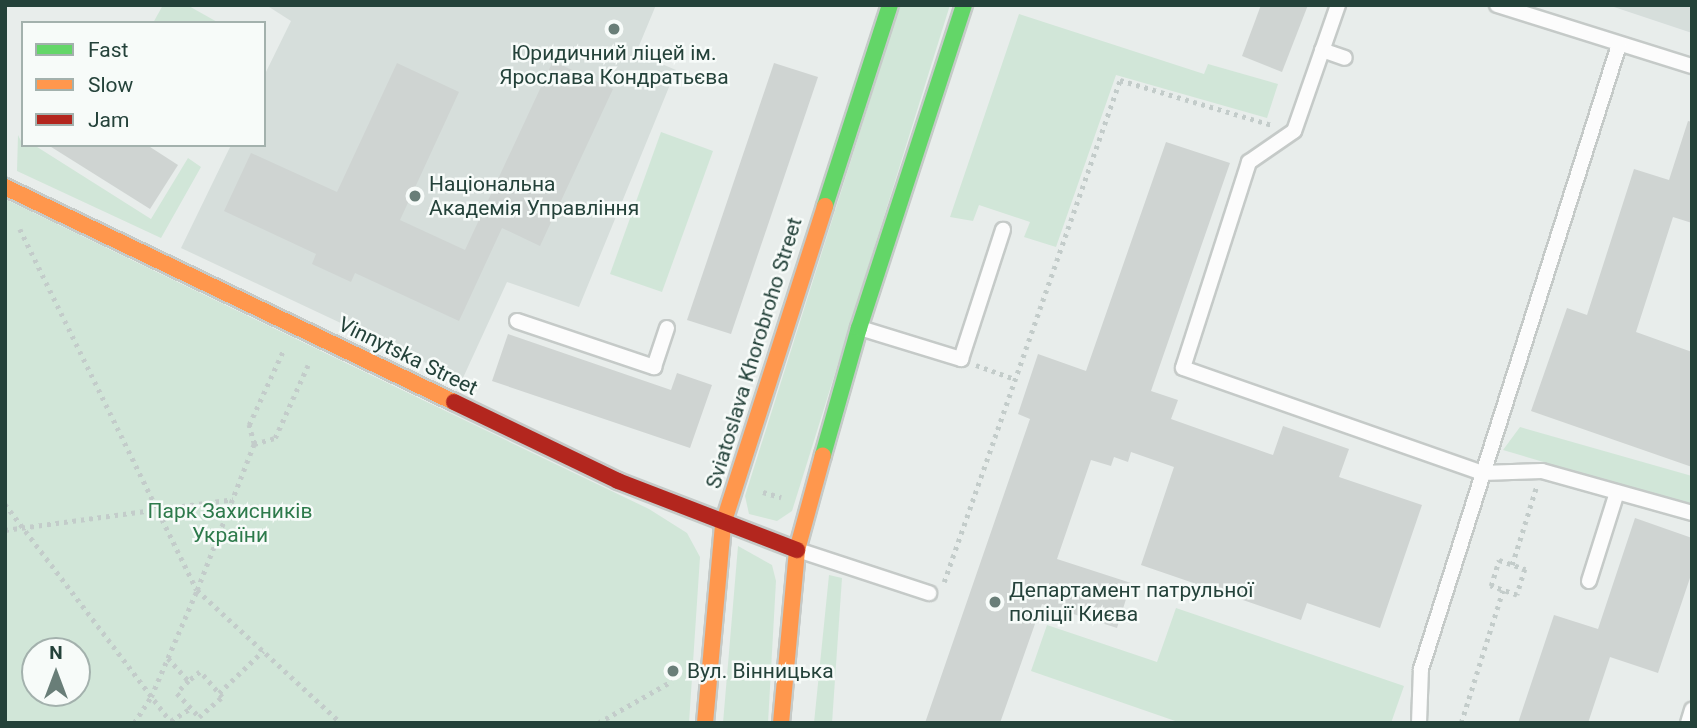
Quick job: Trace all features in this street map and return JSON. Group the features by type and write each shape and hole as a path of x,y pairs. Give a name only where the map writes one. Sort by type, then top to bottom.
{"street":[{"name":"Sviatoslava Khorobroho Street","path":"705,723 723,524 890,5"},
{"path":"781,723 797,550 859,328 964,5"},
{"name":"Vinnytska Street","path":"5,187 618,481 723,524 797,550"}],"lane":[{"path":"1338,5 1294,131 1250,162 1183,368 1482,472 1542,471 1692,513"},
{"path":"1497,5 1692,66"},
{"path":"1419,723 1421,668 1619,45"},
{"path":"1322,50 1345,58"},
{"path":"859,328 961,359 1003,230"},
{"path":"517,321 654,368 667,328"},
{"path":"1589,581 1617,492"},
{"path":"797,550 929,593"},
{"path":"1688,723 1692,710"}],"path":[{"path":"929,593 940,592 1119,79 1294,131"},
{"path":"16,220 197,590 341,723"},
{"path":"134,723 151,697 233,499 254,444 249,425 285,346 300,328"},
{"path":"254,444 275,438 310,359"},
{"path":"961,359 1015,379"},
{"path":"1512,565 1542,471"},
{"path":"5,530 233,499"},
{"path":"5,504 171,722 191,708"},
{"path":"1499,561 1512,565 1525,569 1517,595 1491,586 1499,561"},
{"path":"1461,723 1503,590"},
{"path":"219,693 263,651"},
{"path":"168,658 189,681"},
{"path":"200,672 219,693 222,697 199,717 177,693 200,672"},
{"path":"598,723 672,681"}],"shaded area":[{"name":"Національна Академія Управління","path":"266,5 656,5 636,53 676,70 579,307 507,282 462,380 181,248 230,147 266,147 266,72 291,21"},
{"path":"1608,5 1692,5 1692,33"}],"green space":[{"path":"163,5 187,5 215,21 154,21"},
{"path":"900,5 950,5 792,511 777,521 749,514 745,496"},
{"path":"1019,14 1204,74 1208,64 1278,84 1267,118 1116,75 1056,247 1024,237 1030,222 979,205 973,221 950,217"},
{"path":"661,132 713,151 662,292 610,274"},
{"path":"18,135 21,147 37,147 151,219 188,158 201,167 161,238 17,171"},
{"name":"Парк Захисників України","path":"5,199 649,509 687,533 700,557 689,723 5,723"},
{"path":"1520,427 1692,476 1692,506 1503,450"},
{"path":"738,546 772,565 776,581 768,723 723,723"},
{"path":"829,575 842,578 832,723 814,723"},
{"path":"1176,608 1404,686 1391,723 1181,723 1031,671 1047,625 1157,662"}],"building":[{"path":"1261,5 1308,5 1282,72 1242,56"},
{"path":"553,61 613,89 540,246 502,228 459,321 355,273 351,282 312,264 316,254 224,211 251,153 337,192 397,63 459,92 400,220 465,250"},
{"path":"774,63 818,77 731,334 687,320"},
{"path":"1688,121 1692,122 1692,223 1673,217 1636,332 1692,352 1692,467 1531,411 1567,308 1587,315 1634,169 1669,180"},
{"path":"1166,142 1230,163 1151,391 1178,400 1171,419 1273,455 1283,426 1349,449 1339,477 1422,505 1380,628 1307,603 1301,620 1141,565 1174,467 1131,452 1128,462 1114,457 1111,466 1091,460 1057,559 1131,583 1117,628 1042,604 1000,723 925,723 1030,419 1018,414 1038,354 1086,371"},
{"path":"51,147 150,147 178,165 150,209"},
{"path":"508,334 671,390 677,373 712,385 690,448 492,381"},
{"path":"1635,518 1692,538 1692,572 1658,673 1610,657 1588,723 1518,723 1554,615 1598,629"}],"traffic: fast":[{"path":"825,206 890,5"},
{"path":"823,455 859,328 964,5"}],"traffic: slow":[{"path":"5,187 454,402"},
{"path":"705,723 723,524 825,206"},
{"path":"781,723 797,550 823,455"}],"traffic: jam":[{"path":"454,402 618,481 797,550"}],"place":[{"name":"Юридичний ліцей ім. Ярослава Кондратьєва","path":"614,29"},
{"name":"Національна Академія Управління","path":"415,196"},
{"name":"Департамент патрульної поліції Києва","path":"995,602"},
{"name":"Вул. Вінницька","path":"673,671"}]}
